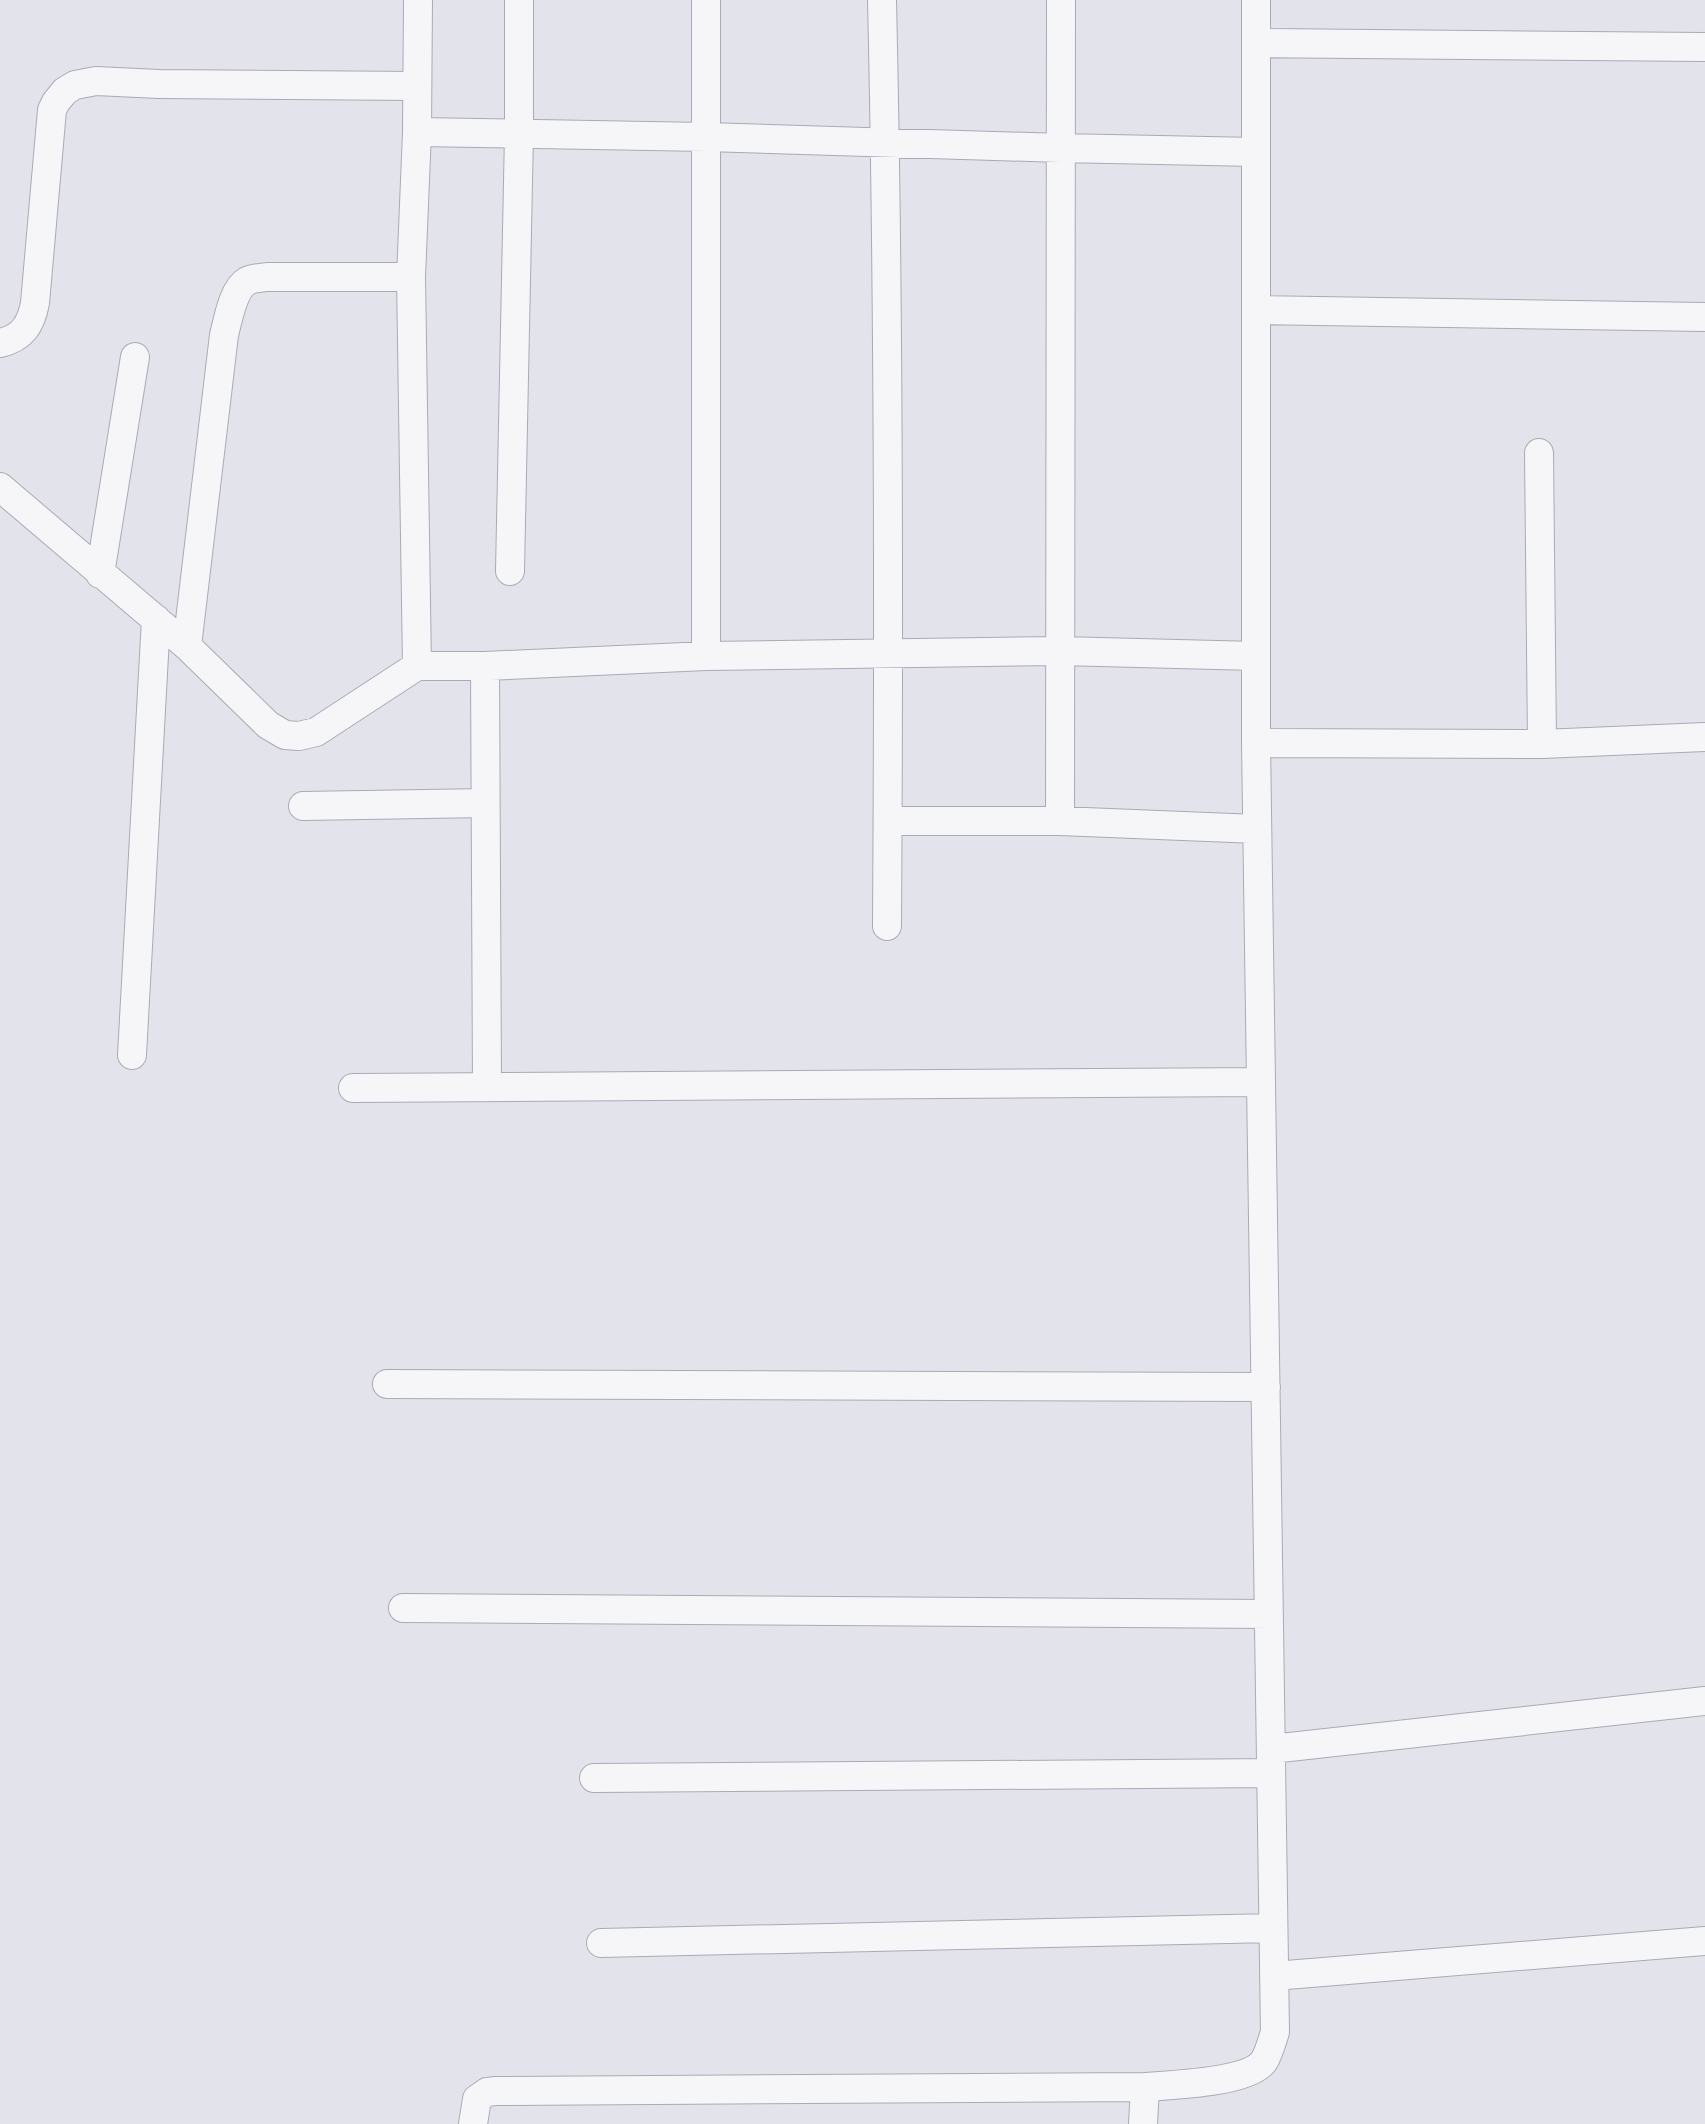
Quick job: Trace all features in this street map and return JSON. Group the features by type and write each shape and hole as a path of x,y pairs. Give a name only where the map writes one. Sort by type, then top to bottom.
{"street":[{"path":"418,0 417,132 411,277 418,666"},
{"path":"510,572 520,134 519,0"},
{"path":"706,0 706,656"},
{"path":"882,0 886,143 889,653 887,926"},
{"path":"1060,821 1061,0"},
{"path":"473,2124 477,2099 487,2092 496,2091 1145,2087 1215,2081 1248,2072 1263,2063 1275,2032 1256,743 1256,0"},
{"path":"1256,43 1705,47"},
{"path":"0,342 19,335 31,320 35,303 52,110 56,102 70,88 96,81 159,84 418,86"},
{"path":"417,132 706,137 1256,152"},
{"path":"187,646 224,335 229,312 240,288 248,281 267,277 411,277"},
{"path":"1256,310 1705,317"},
{"path":"100,574 135,357"},
{"path":"1539,453 1542,744"},
{"path":"0,487 100,574 187,646 268,725 285,735 298,736 316,732 418,666 486,666 706,656 889,653 1060,651 1256,656"},
{"path":"132,1055 156,619"},
{"path":"486,666 487,1087"},
{"path":"1256,743 1542,744 1705,737"},
{"path":"303,806 486,803"},
{"path":"888,821 1060,821 1257,829"},
{"path":"353,1088 1261,1082"},
{"path":"386,1384 1266,1387"},
{"path":"403,1608 1268,1614"},
{"path":"594,1778 1271,1761 1705,1701"},
{"path":"601,1943 1273,1928"},
{"path":"1274,1976 1705,1941"},
{"path":"1143,2124 1145,2087"}]}
